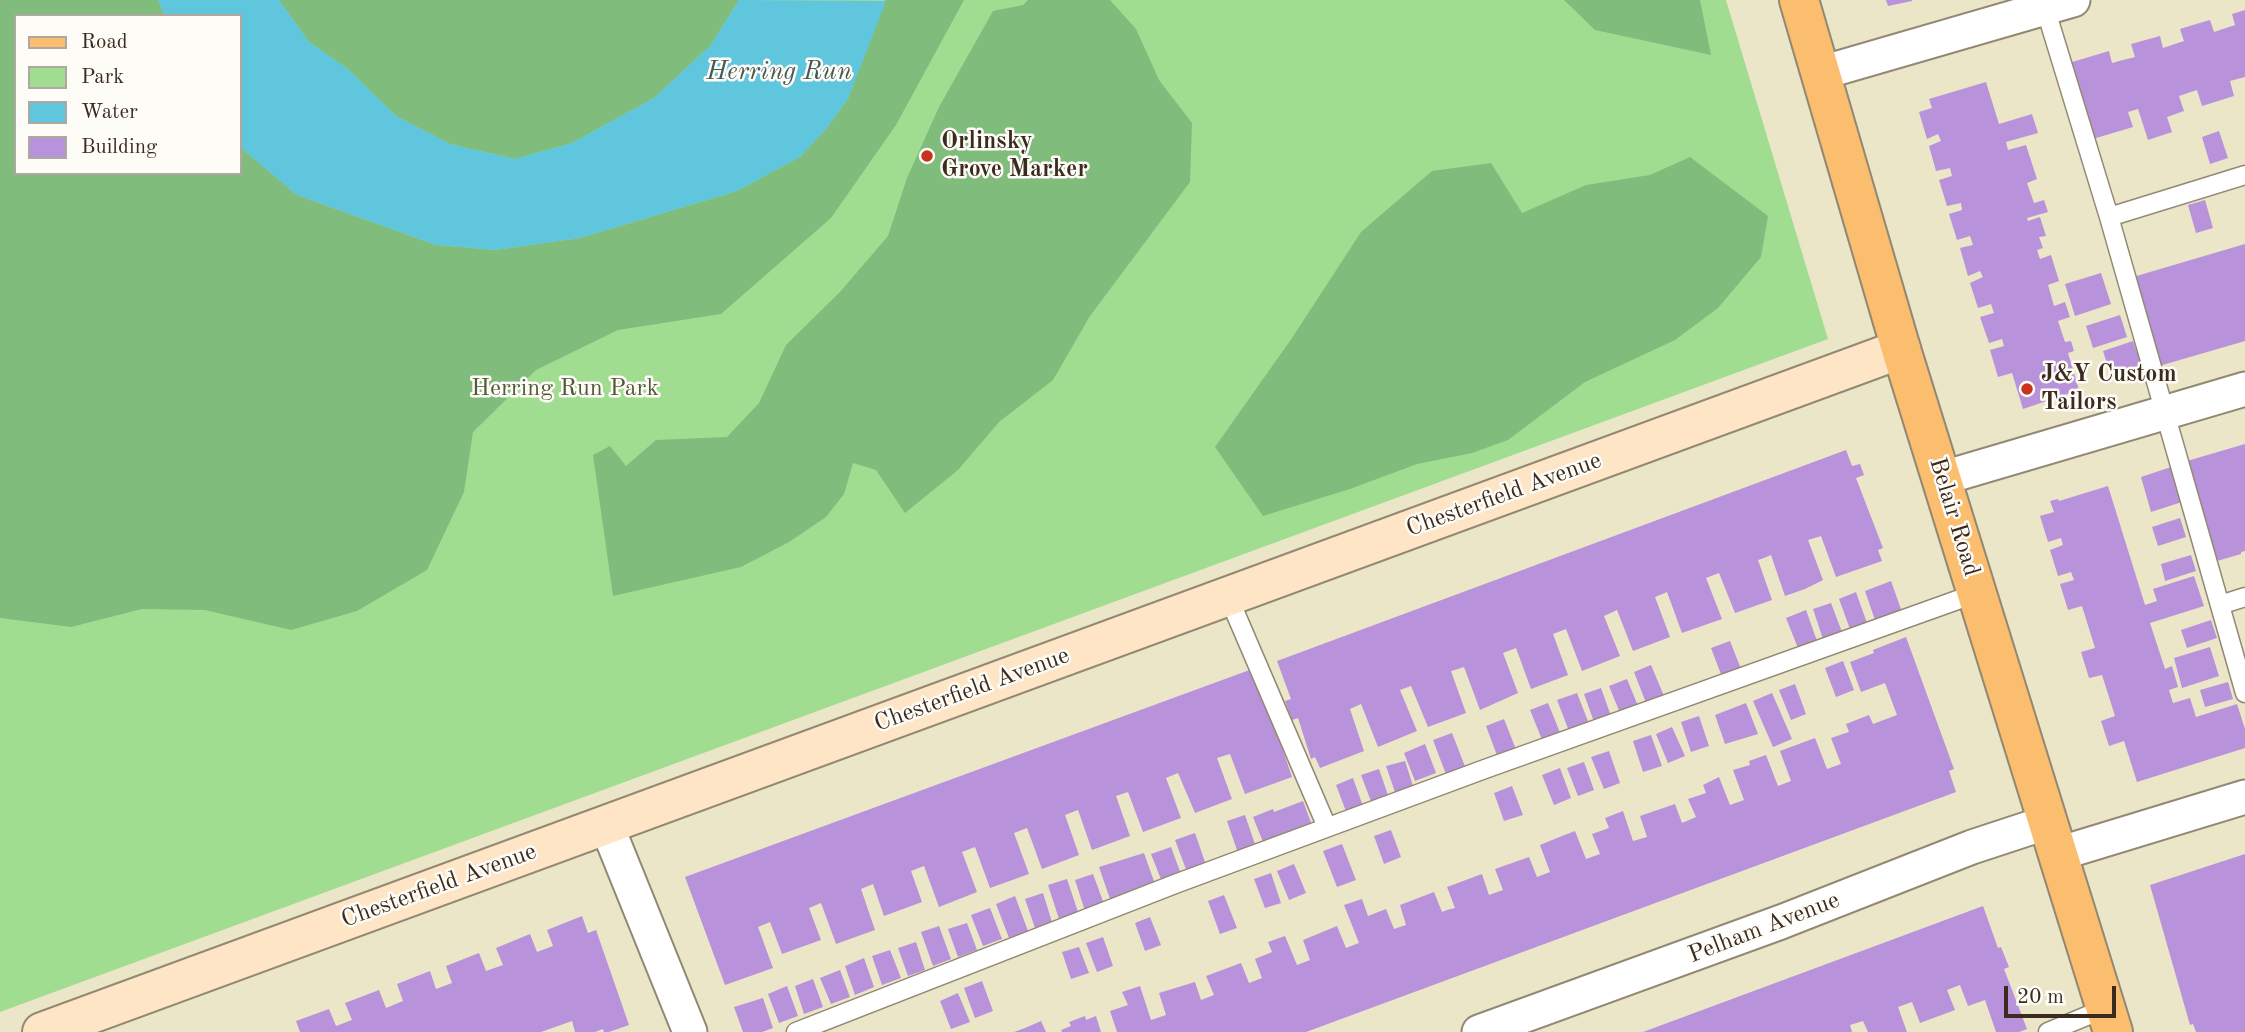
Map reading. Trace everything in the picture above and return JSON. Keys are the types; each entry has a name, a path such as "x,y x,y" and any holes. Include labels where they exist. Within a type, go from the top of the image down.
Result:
{"main road":[{"name":"Belair Road","path":"1799,0 1901,349 2110,1020"}],"street":[{"path":"1821,73 2054,3"},
{"name":"Chesterfield Avenue","path":"42,1032 1901,349"},
{"path":"1943,478 2245,389"},
{"name":"Pelham Avenue","path":"1479,1032 1781,922 1972,848 2053,838 2245,797"},
{"path":"606,824 690,1032"}],"lane":[{"path":"2054,3 2109,217 2245,693"},
{"path":"2109,217 2245,175"},
{"path":"796,1032 1328,827 1977,593"},
{"path":"1227,596 1328,827"},
{"path":"2220,605 2245,597"},
{"path":"2048,1032 2110,1020"}],"green space":[{"name":"Herring Run Park","path":"0,0 1726,0 1828,339 0,1012"},
{"path":"0,0 158,0 164,14 14,14 14,175 242,175 242,149 297,195 436,245 495,250 580,238 737,191 800,157 826,129 848,99 885,0 964,0 896,125 831,218 721,314 618,330 536,370 473,432 464,492 427,570 357,611 291,630 205,610 142,609 71,627 0,618"},
{"path":"279,0 739,0 711,45 654,98 572,143 515,159 450,144 396,116 348,69 309,42"},
{"path":"1028,0 1110,0 1136,29 1159,80 1192,123 1190,182 1090,316 1053,380 999,422 958,470 905,513 876,470 853,463 844,494 826,517 789,542 741,567 613,596 593,455 610,446 626,466 656,440 727,437 759,403 786,345 840,292 888,236 907,178 939,107 993,11 1023,5"},
{"path":"1564,0 1700,0 1711,55 1595,30"},
{"path":"1690,157 1768,216 1761,257 1718,308 1675,340 1585,382 1508,440 1472,453 1417,464 1350,489 1263,516 1215,447 1292,338 1361,232 1432,171 1491,163 1522,213 1586,185 1650,175"}],"water":[{"name":"Herring Run","path":"158,0 279,0 309,42 348,69 396,116 450,144 515,159 572,143 654,98 711,45 739,0 886,1 848,99 826,129 800,157 737,191 580,238 495,250 436,245 297,195 242,149 242,14 164,14"}],"building":[{"path":"1886,0 1912,0 1912,1 1888,6"},
{"path":"2245,10 2245,77 2230,81 2234,96 2202,106 2197,90 2179,96 2184,111 2167,117 2172,132 2148,140 2138,109 2128,112 2133,127 2093,139 2069,63 2109,51 2112,63 2135,57 2131,44 2160,36 2163,48 2184,41 2180,29 2210,20 2214,32 2235,25 2232,14"},
{"path":"1986,82 1999,124 2032,114 2038,133 2006,142 2008,150 2026,145 2037,179 2027,183 2034,203 2044,200 2048,212 2027,218 2028,221 2040,217 2046,236 2039,237 2043,248 2037,250 2040,259 2051,255 2059,281 2048,285 2054,306 2065,302 2070,317 2058,321 2065,342 2071,341 2074,351 2068,353 2079,390 2023,409 2012,373 1998,377 1990,350 2004,346 2002,339 1989,343 1980,317 1994,313 1991,304 1978,308 1970,283 1983,277 1980,271 1968,276 1960,248 1973,245 1970,236 1957,240 1949,214 1962,210 1961,203 1947,206 1939,180 1952,176 1950,168 1936,171 1929,146 1941,141 1938,134 1927,139 1919,112 1932,108 1929,99"},
{"path":"2219,131 2228,158 2210,164 2202,137"},
{"path":"2205,200 2213,228 2196,233 2188,205"},
{"path":"2245,244 2245,341 2159,366 2133,277"},
{"path":"2101,273 2111,304 2075,316 2065,284"},
{"path":"2120,315 2127,337 2093,348 2086,326"},
{"path":"2133,341 2143,370 2112,380 2103,351"},
{"path":"2245,444 2245,551 2217,561 2187,461"},
{"path":"1846,450 1852,466 1860,464 1864,475 1856,478 1883,548 1878,550 1882,561 1836,577 1821,536 1808,540 1823,580 1805,589 1785,596 1771,555 1758,560 1772,600 1735,613 1719,573 1706,578 1722,619 1682,633 1667,592 1655,597 1670,637 1633,651 1617,610 1604,616 1620,656 1582,671 1566,629 1553,634 1568,675 1531,689 1516,648 1503,653 1518,693 1480,710 1464,667 1451,671 1466,713 1428,727 1411,686 1400,690 1417,731 1378,747 1361,704 1350,709 1364,751 1320,768 1315,757 1311,759 1298,718 1292,720 1285,701 1291,699 1277,661"},
{"path":"2171,467 2182,502 2151,512 2141,477"},
{"path":"2108,486 2145,605 2157,601 2153,589 2194,576 2204,606 2150,623 2165,669 2172,666 2178,687 2169,690 2173,703 2190,698 2196,717 2237,704 2245,729 2245,748 2137,782 2124,741 2109,746 2101,721 2115,716 2102,675 2089,678 2081,652 2095,648 2082,606 2068,610 2060,584 2074,580 2071,572 2058,576 2050,550 2063,545 2061,538 2048,542 2040,516 2054,512 2050,501 2059,501"},
{"path":"2180,518 2186,537 2158,546 2152,527"},
{"path":"2191,555 2196,571 2165,581 2161,564"},
{"path":"1891,581 1902,612 1876,623 1865,591"},
{"path":"1856,592 1867,623 1850,629 1839,599"},
{"path":"1831,603 1842,632 1823,639 1813,609"},
{"path":"1806,610 1817,641 1798,648 1786,618"},
{"path":"2211,620 2217,638 2187,648 2181,630"},
{"path":"1906,637 1954,769 1949,771 1956,792 1306,1032 1117,1032 1110,1011 1128,1005 1122,992 1140,986 1151,1020 1166,1015 1159,993 1195,982 1201,1000 1214,995 1206,976 1241,963 1249,983 1262,978 1255,959 1272,952 1268,942 1285,936 1297,965 1310,960 1303,940 1337,926 1346,948 1359,943 1344,905 1362,899 1368,916 1386,909 1394,929 1406,925 1400,905 1434,892 1442,912 1455,908 1447,887 1482,874 1489,895 1503,890 1495,869 1529,857 1537,877 1550,872 1540,845 1575,831 1586,859 1600,854 1592,834 1609,828 1605,818 1623,811 1633,841 1647,837 1640,816 1675,804 1682,823 1696,817 1688,799 1706,793 1703,785 1719,777 1730,805 1744,800 1733,770 1750,765 1749,761 1766,755 1778,786 1791,781 1780,751 1815,738 1827,769 1841,764 1831,738 1849,732 1846,724 1869,715 1873,724 1897,715 1885,683 1861,692 1850,662"},
{"path":"1730,641 1741,669 1722,677 1711,648"},
{"path":"2210,647 2219,676 2182,688 2174,658"},
{"path":"1843,661 1854,690 1836,697 1825,668"},
{"path":"1651,665 1664,696 1646,703 1634,672"},
{"path":"1255,668 1292,777 1245,794 1230,754 1217,758 1232,799 1195,813 1178,773 1166,778 1181,818 1143,832 1128,792 1116,796 1130,836 1092,850 1078,810 1065,815 1079,855 1042,869 1027,828 1014,833 1029,874 990,888 975,847 962,852 977,892 939,907 924,866 911,871 922,902 884,916 873,884 861,889 875,930 836,944 821,903 809,908 821,940 782,954 770,922 758,927 773,968 725,985 685,877"},
{"path":"1627,679 1638,706 1620,713 1609,686"},
{"path":"2228,682 2233,699 2205,707 2200,690"},
{"path":"1795,684 1806,714 1791,720 1779,690"},
{"path":"1601,688 1611,716 1594,722 1584,694"},
{"path":"1577,693 1589,724 1569,731 1557,700"},
{"path":"1772,693 1792,739 1773,747 1753,701"},
{"path":"1548,703 1561,735 1543,742 1530,710"},
{"path":"1746,703 1758,734 1725,744 1715,715"},
{"path":"1699,716 1709,746 1691,752 1681,722"},
{"path":"1504,719 1517,752 1498,758 1486,726"},
{"path":"1672,727 1685,756 1668,763 1656,734"},
{"path":"1452,733 1466,769 1447,777 1433,740"},
{"path":"1651,735 1662,766 1643,772 1633,741"},
{"path":"1425,744 1436,773 1415,781 1404,753"},
{"path":"1609,751 1620,783 1604,789 1591,757"},
{"path":"1405,761 1414,789 1396,795 1386,766"},
{"path":"1584,762 1594,790 1578,796 1567,768"},
{"path":"1560,768 1571,798 1554,805 1542,775"},
{"path":"1379,769 1389,798 1372,804 1361,775"},
{"path":"1353,778 1364,809 1347,814 1336,785"},
{"path":"1512,786 1523,815 1504,821 1494,793"},
{"path":"1303,801 1313,828 1265,847 1253,817"},
{"path":"1245,815 1256,847 1238,853 1227,821"},
{"path":"1391,830 1401,857 1384,864 1374,836"},
{"path":"1195,833 1206,865 1187,872 1175,840"},
{"path":"1342,844 1356,880 1337,887 1323,851"},
{"path":"1171,847 1181,874 1162,882 1151,854"},
{"path":"1144,853 1155,884 1110,899 1099,867"},
{"path":"2245,854 2245,1032 2196,1032 2193,1024 2190,1025 2150,885"},
{"path":"1294,864 1306,893 1289,900 1277,871"},
{"path":"1271,873 1281,903 1265,908 1254,879"},
{"path":"1093,874 1104,904 1085,911 1075,880"},
{"path":"1067,879 1078,912 1059,919 1048,885"},
{"path":"1043,893 1052,922 1035,928 1025,899"},
{"path":"1224,895 1237,928 1220,934 1208,901"},
{"path":"1015,896 1028,931 1009,938 996,904"},
{"path":"1983,906 1998,948 2001,947 2009,967 2004,969 2027,1029 2019,1032 1996,1032 1985,1000 1968,1006 1960,985 1947,990 1955,1010 1920,1023 1912,1002 1898,1007 1907,1032 1868,1032 1863,1021 1850,1025 1852,1032 1643,1032"},
{"path":"990,908 1002,939 983,946 971,915"},
{"path":"582,916 588,933 596,930 629,1025 609,1032 604,1032 603,1029 595,1032 575,1032 572,1021 541,1032 300,1032 296,1021 329,1009 336,1026 352,1020 345,1003 379,990 386,1008 403,1001 397,984 430,971 436,989 452,983 446,966 479,953 486,971 503,965 496,948 530,934 537,952 553,946 547,930"},
{"path":"1150,917 1161,945 1145,951 1135,923"},
{"path":"967,923 977,950 958,957 948,929"},
{"path":"939,926 951,959 933,966 921,932"},
{"path":"1103,937 1113,966 1097,972 1086,943"},
{"path":"916,942 925,970 908,976 898,948"},
{"path":"1079,947 1089,973 1071,979 1062,952"},
{"path":"890,950 901,978 882,985 872,956"},
{"path":"864,958 874,987 855,995 845,966"},
{"path":"840,970 850,997 831,1004 820,978"},
{"path":"813,979 823,1007 804,1014 795,986"},
{"path":"982,981 993,1011 975,1018 964,988"},
{"path":"787,986 798,1016 779,1023 768,994"},
{"path":"958,993 970,1022 951,1029 940,1001"},
{"path":"763,998 773,1028 762,1032 743,1032 734,1007"},
{"path":"1085,1016 1086,1020 1096,1016 1101,1032 1062,1032 1061,1030 1071,1026 1069,1022"},
{"path":"1041,1021 1046,1032 1014,1032 1025,1028"}],"place":[{"name":"Orlinsky Grove Marker","path":"927,156"},
{"name":"J&Y Custom Tailors","path":"2027,389"}]}
